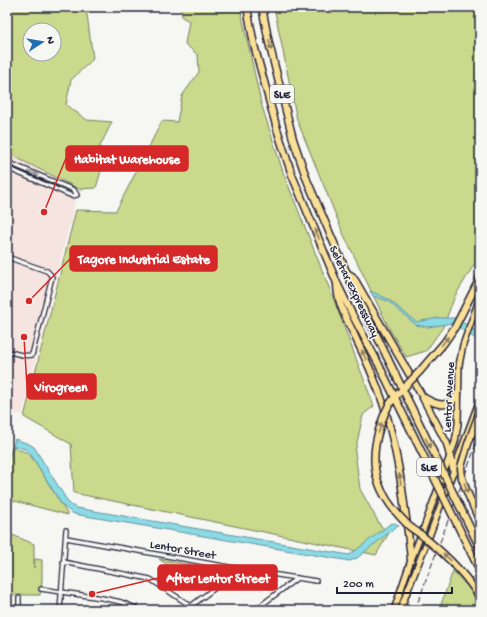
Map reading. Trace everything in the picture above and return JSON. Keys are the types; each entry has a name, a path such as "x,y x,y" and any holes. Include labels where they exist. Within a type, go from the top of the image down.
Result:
{"highway":[{"name":"Seletar Expressway","path":"247,7 254,45 277,129 292,175 337,283 480,571"},
{"name":"Seletar Expressway","path":"262,7 269,43 293,139 307,180 358,299 480,548"},
{"path":"346,272 352,276 356,282 422,396 447,444 454,472"},
{"path":"480,278 462,315 449,336 430,360 391,402 386,410 376,441 374,462 379,487 388,502 408,526 424,537 462,572 480,598"},
{"path":"337,283 337,293 340,306 358,341 372,374 391,428 399,470 411,560"},
{"path":"422,396 436,404 445,404 452,401 458,393"},
{"path":"480,411 461,468 462,478 480,522"}],"main road":[{"name":"Lentor Avenue","path":"394,610 455,442 457,432 458,372 460,358 470,323 480,297"},
{"name":"Lentor Avenue","path":"400,610 454,472 480,399"},
{"path":"423,530 430,534"}],"street":[{"path":"7,162 74,190 76,195 72,196 7,168"},
{"path":"7,257 47,271 52,277 32,355 23,356 7,351"},
{"path":"60,610 66,530"},
{"name":"Lentor Street","path":"66,538 316,581"},
{"path":"63,562 150,579 191,606 194,610"},
{"path":"191,606 240,569"},
{"path":"255,610 297,578"},
{"path":"41,589 102,598 121,602 141,610"},
{"path":"19,598 19,610"}],"shaded area":[{"path":"7,154 78,190 22,415 7,412"}],"green space":[{"path":"7,7 86,7 93,59 71,80 66,105 87,120 112,122 100,146 103,164 96,188 79,189 7,153"},
{"path":"181,7 240,7 261,103 283,172 374,406 363,415 355,452 360,489 380,525 389,533 376,555 74,493 71,444 24,417 76,210 116,211 162,121 177,122 182,96 199,72 198,55 185,44 189,21 182,17"},
{"path":"274,7 480,7 480,255 455,296 443,327 426,351 406,357 390,330 343,233 297,120"},
{"path":"12,447 28,453 36,463 68,515 7,499 7,470"},
{"path":"10,534 34,544 34,568 35,559 42,560 42,582 40,595 7,595"},
{"path":"159,559 213,569 208,571 203,570 191,581"},
{"path":"453,571 474,594 480,610 439,610"}],"water":[{"path":"370,291 388,299 416,322 438,318 456,318 480,334 480,342 453,323 428,327 416,325 388,301 373,296"},
{"path":"15,439 34,447 68,502 77,508 349,555 390,524 395,523 399,526 357,558 350,561 74,514 62,505 30,453 25,449 13,446"}],"railway":[{"path":"415,610 480,434"}],"place":[{"name":"Habitat Warehouse","path":"44,212"},
{"name":"Tagore Industrial Estate","path":"29,301"},
{"name":"Virogreen","path":"24,337"},
{"name":"After Lentor Street","path":"92,594"}]}
